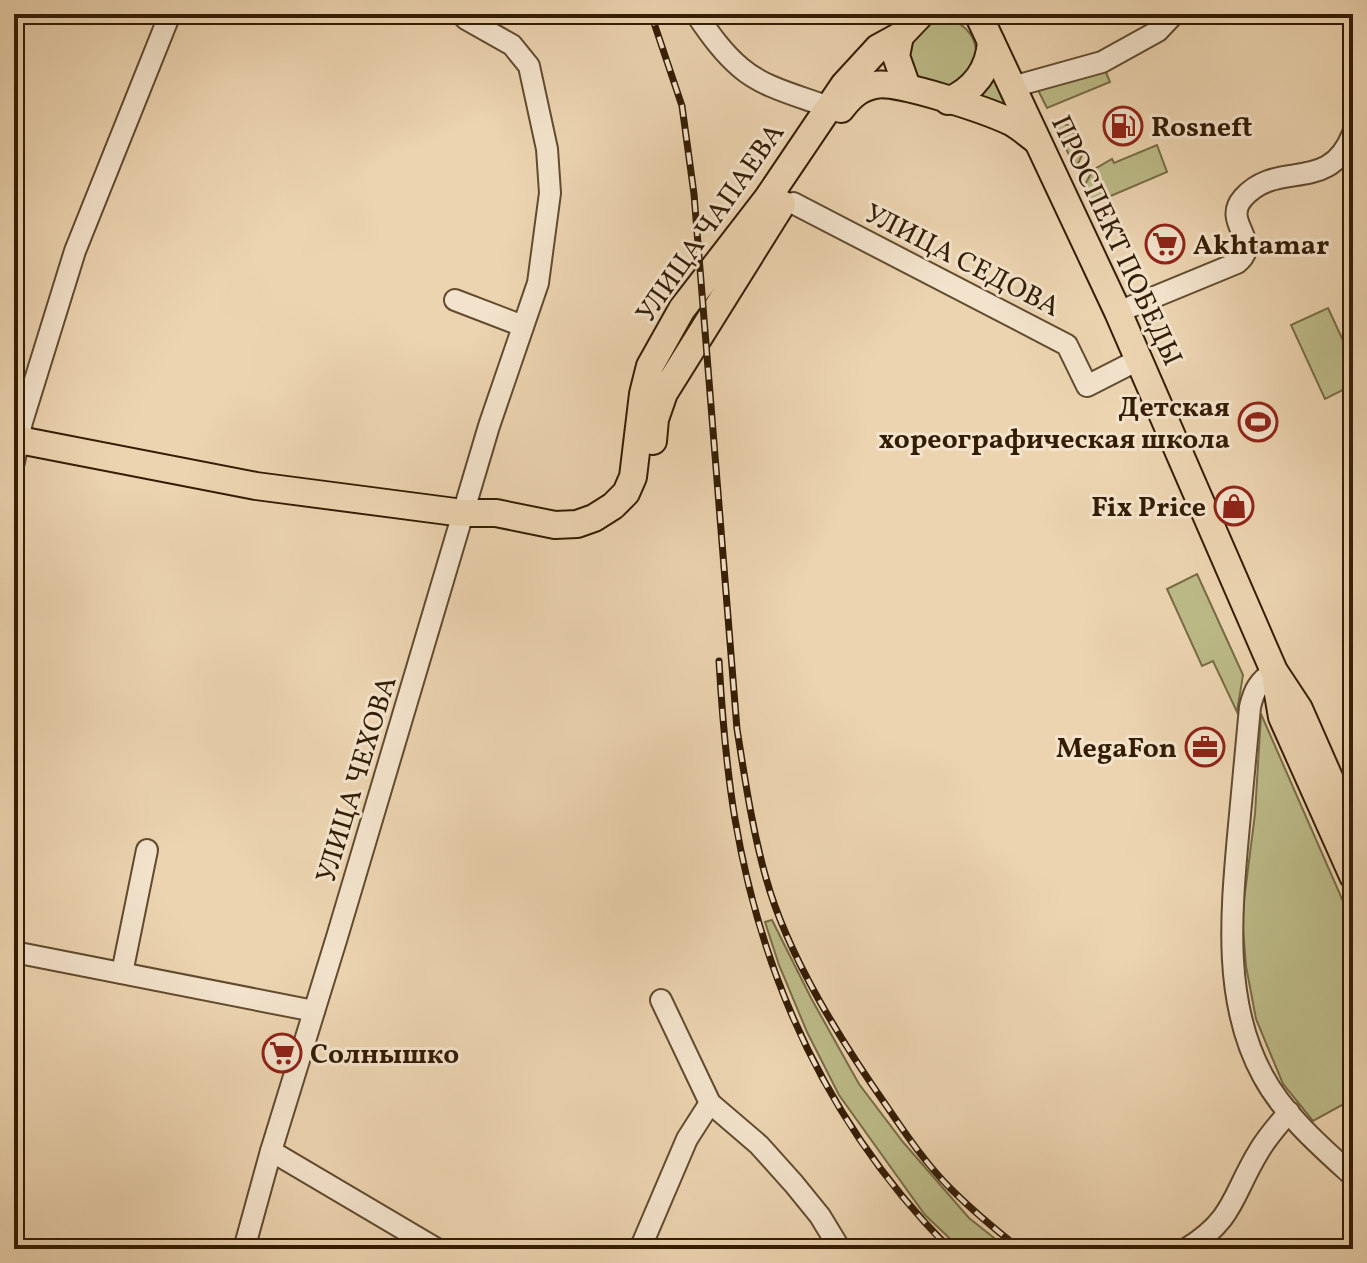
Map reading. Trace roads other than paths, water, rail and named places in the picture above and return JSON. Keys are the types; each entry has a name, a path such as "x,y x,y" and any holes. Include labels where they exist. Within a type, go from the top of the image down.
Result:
{"main road":[{"name":"УЛИЦА ЧАПАЕВА","path":"15,447 256,486 463,513 496,513 555,525 577,524 594,518 626,493 633,477 643,394 650,366 682,309 767,199 828,107 878,48 900,36 922,15"},
{"name":"ПРОСПЕКТ ПОБЕДЫ","path":"976,15 1118,312 1274,671 1299,709 1353,832"},
{"path":"900,36 896,56 907,87"},
{"path":"948,101 973,86 986,67 991,42"},
{"name":"УЛИЦА ЧАПАЕВА","path":"463,513 494,524 561,538 599,531 631,507 643,491 655,419 664,393 838,113 851,96 864,87 878,84 907,87 994,115 1014,124 1038,141"},
{"name":"ПРОСПЕКТ ПОБЕДЫ","path":"1274,671 1282,717 1353,876"}],"street":[{"path":"15,447 75,251 170,14"},
{"name":"УЛИЦА ЧЕХОВА","path":"244,1249 463,513 538,283 550,193 547,149 529,66 512,45 461,14"},
{"path":"696,14 742,69 770,85 828,107"},
{"path":"1012,87 1102,62 1158,31 1174,14"},
{"path":"1118,312 1237,263 1246,256 1248,246 1237,222 1237,207 1244,196 1282,176 1322,170 1340,158 1353,133"},
{"name":"УЛИЦА СЕДОВА","path":"793,203 1067,345 1087,386 1138,360"},
{"path":"455,300 523,326"},
{"path":"1274,671 1262,679 1250,707 1231,912 1233,968 1247,1039 1263,1077 1289,1112 1353,1176"},
{"path":"122,973 147,850"},
{"path":"14,952 314,1011"},
{"path":"661,1000 710,1103 759,1145 786,1174 820,1216 840,1249"},
{"path":"640,1249 687,1139 710,1103"},
{"path":"1186,1249 1214,1228 1231,1210 1257,1154 1289,1112"},
{"path":"271,1151 437,1249"}],"railway":[{"path":"651,14 682,106 694,194 737,729 766,878 802,968 870,1082 942,1180 1020,1249"},
{"path":"719,661 735,819 747,880 784,996 808,1051 837,1104 908,1203 950,1249"}],"place":[{"name":"Rosneft","path":"1123,126"},
{"name":"Akhtamar","path":"1165,244"},
{"name":"Детская хореографическая школа","path":"1258,422"},
{"name":"Fix Price","path":"1234,506"},
{"name":"MegaFon","path":"1205,747"},
{"name":"Солнышко","path":"282,1053"}]}
